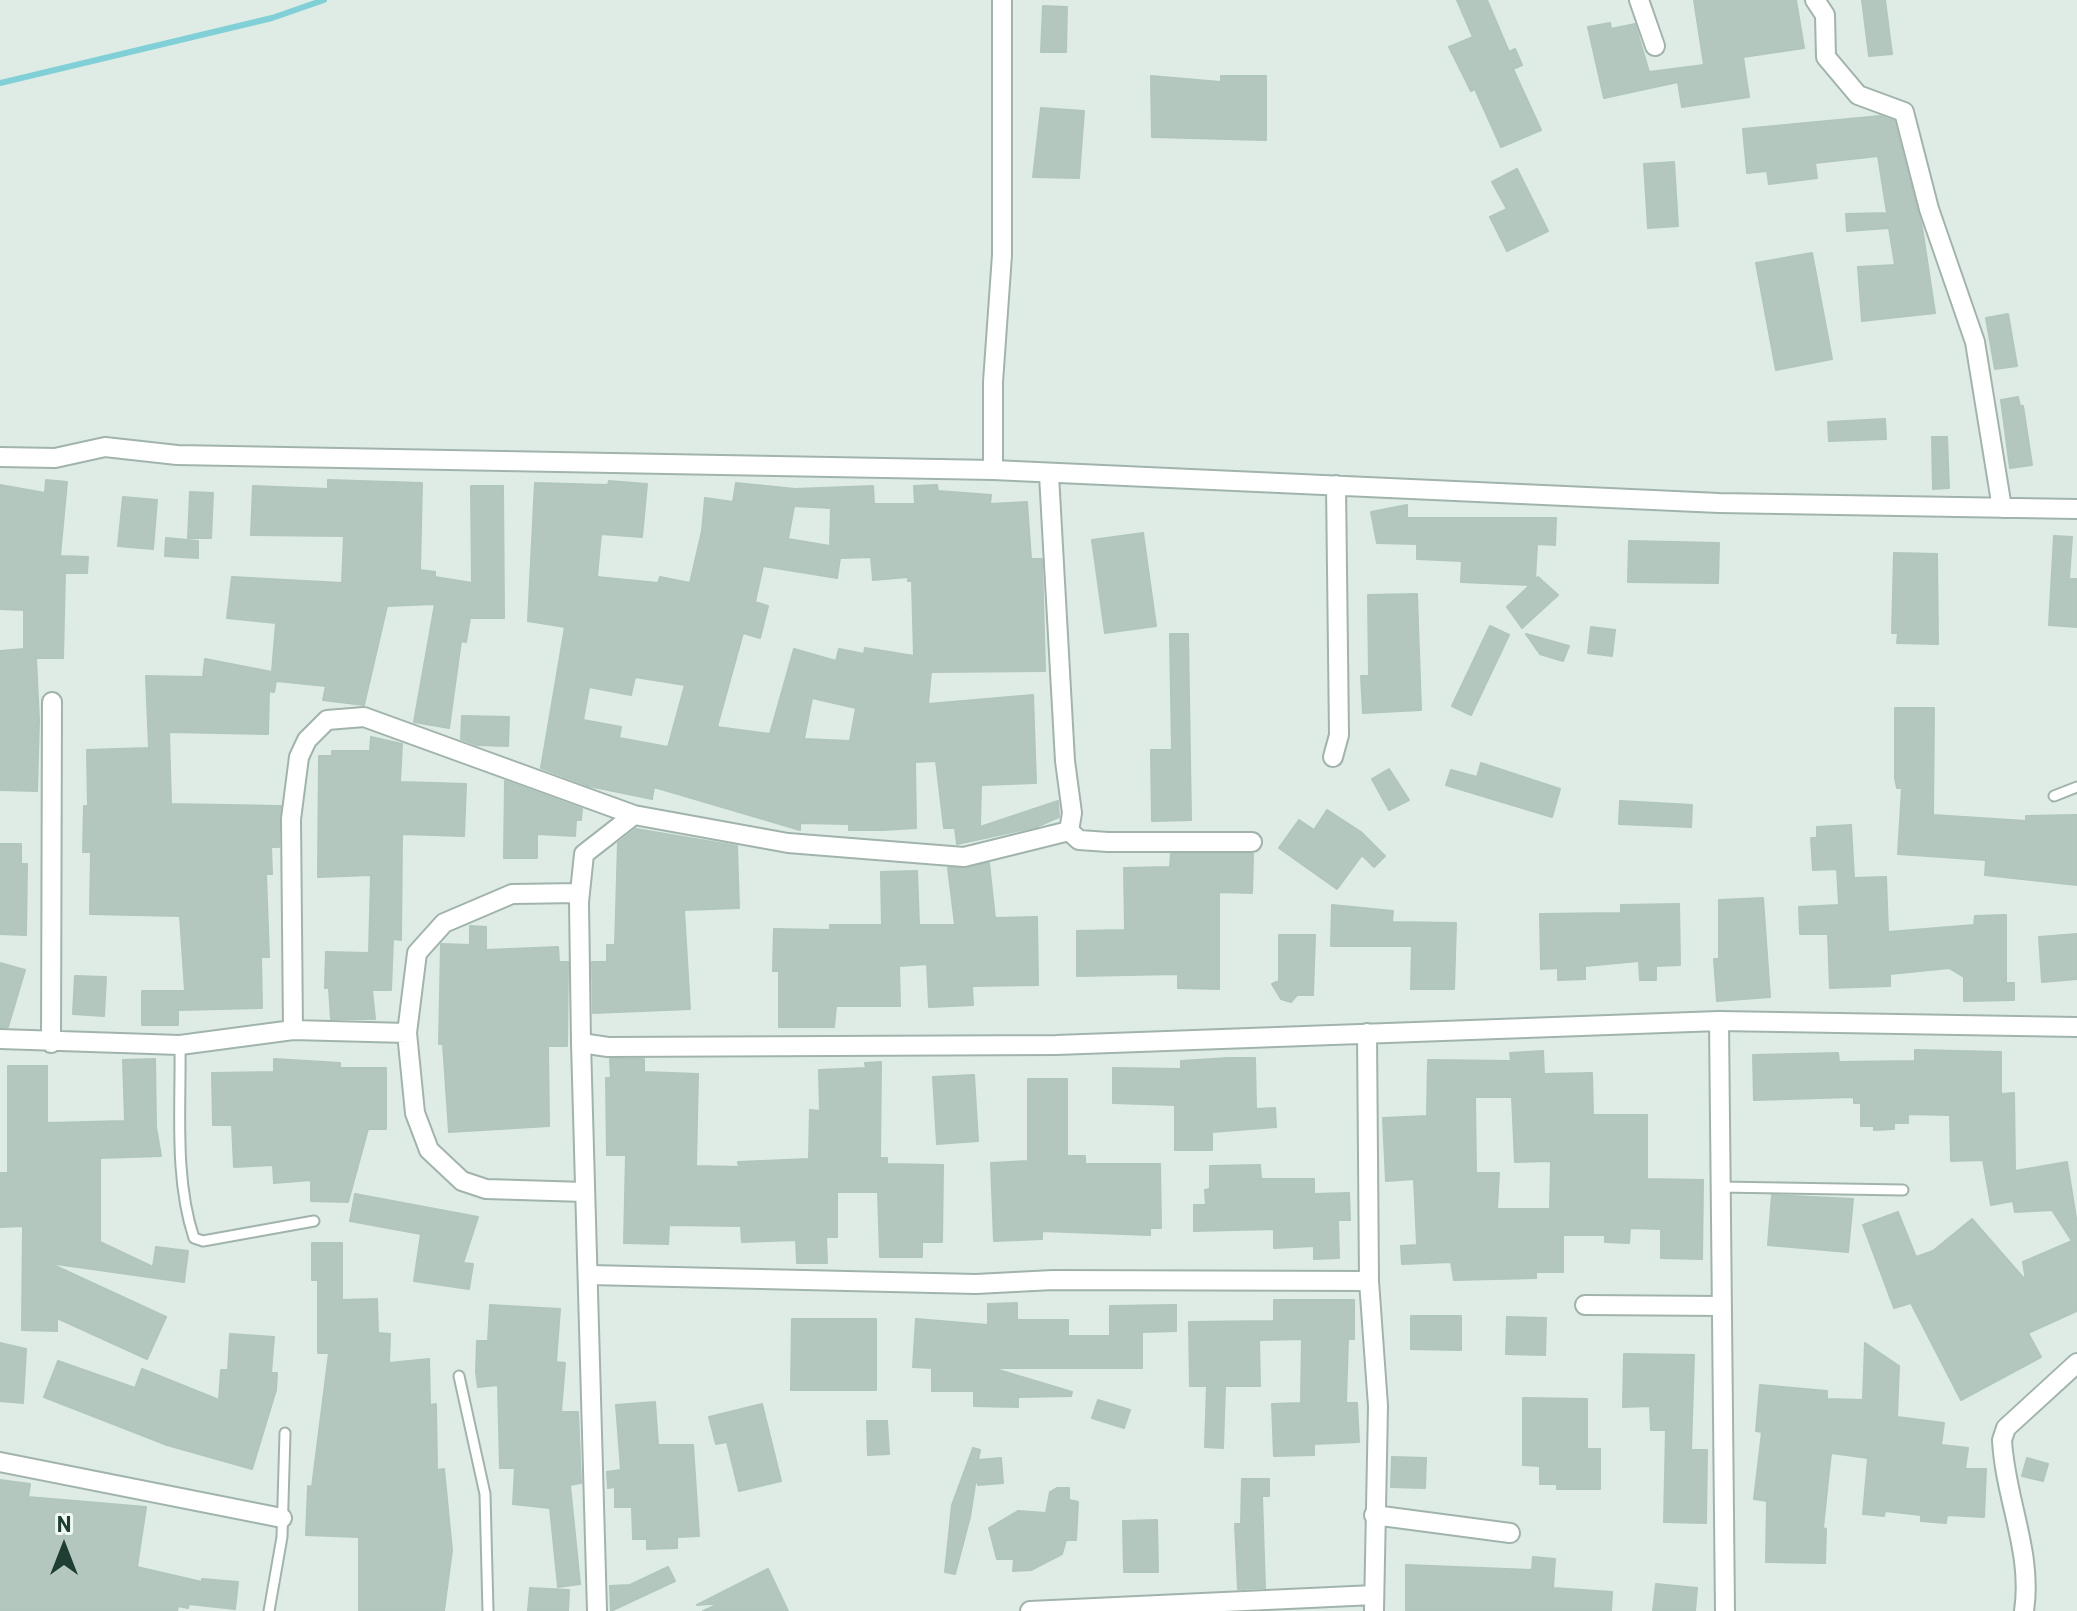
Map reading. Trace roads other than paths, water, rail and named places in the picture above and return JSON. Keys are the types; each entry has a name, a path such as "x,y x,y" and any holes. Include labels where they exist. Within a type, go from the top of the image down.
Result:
{"street":[{"path":"993,470 993,382 1002,255 1002,0"},
{"path":"1639,0 1655,46"},
{"path":"1815,0 1825,15 1826,57 1858,95 1904,112 1929,209 1975,342 2002,508"},
{"path":"0,457 55,458 105,447 177,455 993,470 1049,475 1719,503 2077,509"},
{"path":"1049,475 1065,761 1072,813 1069,831"},
{"path":"1333,757 1339,735 1336,485"},
{"path":"51,1043 52,702"},
{"path":"293,1030 291,819 299,757 307,740 327,720 364,717 634,815 788,843 964,857 1069,831"},
{"path":"597,1611 581,1043 580,893 584,854 634,815"},
{"path":"1069,831 1079,840 1108,842 1252,842"},
{"path":"580,893 512,894 444,923 417,953 407,1033 415,1113 429,1150 462,1181 486,1189 585,1192"},
{"path":"581,1043 608,1047 1056,1045 1719,1021 2077,1027"},
{"path":"1719,1021 1725,1611"},
{"path":"0,1039 180,1045 293,1030 407,1033"},
{"path":"1030,1611 1374,1603 1378,1406 1369,1281 1367,1033"},
{"path":"589,1275 976,1284 1053,1280 1369,1281"},
{"path":"1585,1305 1722,1306"},
{"path":"2024,1611 2029,1582 2002,1440 2006,1428 2077,1363"},
{"path":"0,1462 282,1518"},
{"path":"1374,1515 1510,1533"}],"lane":[{"path":"2054,796 2077,787"},
{"path":"180,1045 183,1186 185,1212 194,1238 203,1241 314,1221"},
{"path":"1720,1187 1903,1190"},
{"path":"459,1376 485,1494 488,1611"},
{"path":"269,1611 282,1518 285,1433"}],"waterway":[{"path":"0,83 272,18 324,0"}]}
